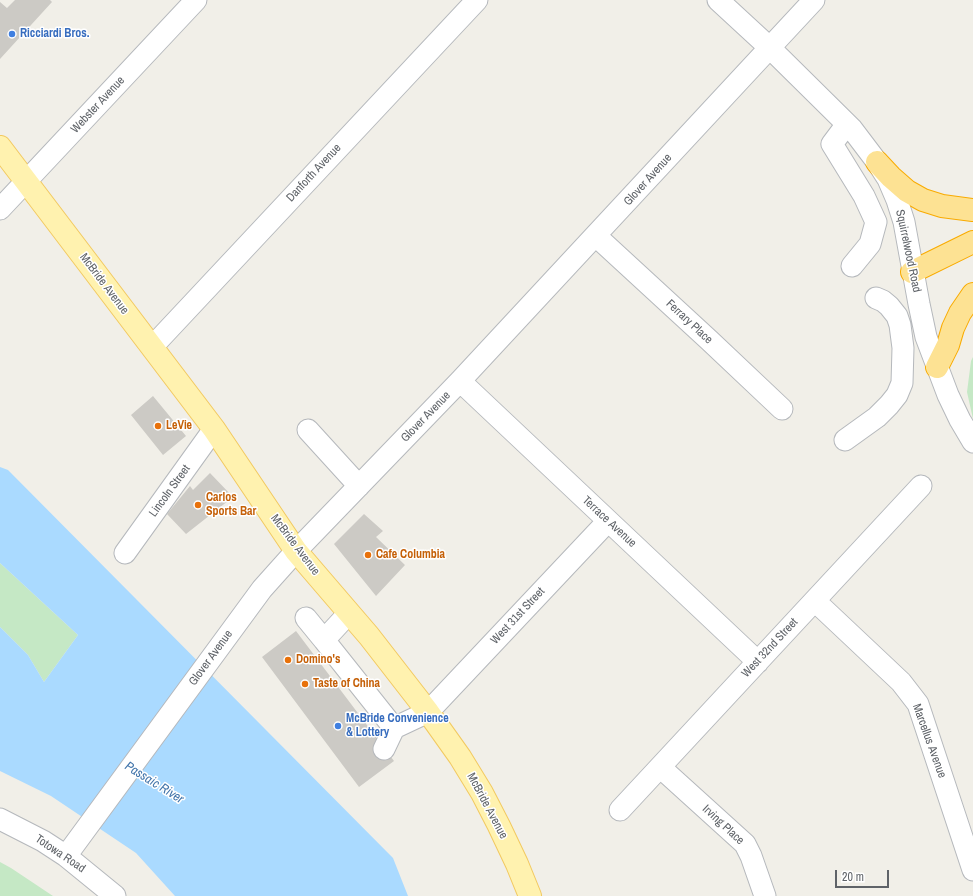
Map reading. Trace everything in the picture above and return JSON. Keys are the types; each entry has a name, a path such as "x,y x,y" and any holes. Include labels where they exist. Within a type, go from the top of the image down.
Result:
{"highway":[{"path":"877,162 907,191 923,200 942,206 973,210"},
{"path":"912,272 973,242"},
{"path":"937,367 948,345 953,328 960,313 973,294"}],"main road":[{"name":"McBride Avenue","path":"0,147 214,429 296,551 349,613 428,712 460,757 482,793 517,864 530,896"}],"street":[{"name":"Webster Avenue","path":"0,209 196,0"},
{"name":"Danforth Avenue","path":"152,347 477,0"},
{"name":"Squirrelwood Road","path":"718,0 770,48 847,124 864,144 888,180 902,216 918,304 926,336 937,367 957,414 973,442"},
{"name":"Glover Avenue","path":"66,856 222,641 262,589 296,551 460,381 596,236 814,0"},
{"path":"847,124 832,144 864,196 876,222 870,244 852,266"},
{"path":"876,222 902,216"},
{"name":"Ferrary Place","path":"596,236 782,409"},
{"path":"845,440 877,416 897,395 902,383 903,348 900,325 897,316 886,303 876,298"},
{"path":"897,316 918,304"},
{"name":"Terrace Avenue","path":"460,381 758,662"},
{"name":"Lincoln Street","path":"125,553 214,429"},
{"path":"308,430 359,486"},
{"name":"West 32nd Street","path":"620,810 921,486"},
{"name":"West 31st Street","path":"428,712 608,521"},
{"name":"Marcellus Avenue","path":"815,601 902,682 918,704 973,870"},
{"path":"324,640 349,613"},
{"path":"306,618 394,728"},
{"path":"384,749 394,728 428,712"},
{"name":"Irving Place","path":"660,767 745,844 765,896"},
{"name":"Totowa Road","path":"0,819 43,841 66,856 115,896"}],"green space":[{"path":"973,357 973,419 967,392 971,361"},
{"path":"0,563 78,635 44,682 28,655 0,627"},
{"path":"0,862 11,868 53,896 0,896"}],"water":[{"name":"Passaic River","path":"0,467 8,470 393,858 408,896 175,896 136,853 51,796 0,771 0,627 28,655 44,682 78,635 0,563"}],"building":[{"name":"Ricciardi Bros.","path":"15,0 50,0 52,2 0,59 0,2 7,8"},
{"name":"LeVie","path":"153,396 186,436 163,455 131,415"},
{"name":"Carlos Sports Bar","path":"210,473 233,497 186,534 167,514 190,486 193,490"},
{"name":"Cafe Columbia","path":"364,514 383,531 376,537 405,565 376,596 334,544"},
{"path":"296,631 394,761 359,787 262,657"}],"place":[{"name":"Ricciardi Bros.","path":"12,34"},
{"name":"LeVie","path":"158,426"},
{"name":"Carlos Sports Bar","path":"198,505"},
{"name":"Cafe Columbia","path":"368,555"},
{"name":"Domino's","path":"288,660"},
{"name":"Taste of China","path":"305,684"},
{"name":"McBride Convenience & Lottery","path":"338,726"}]}
